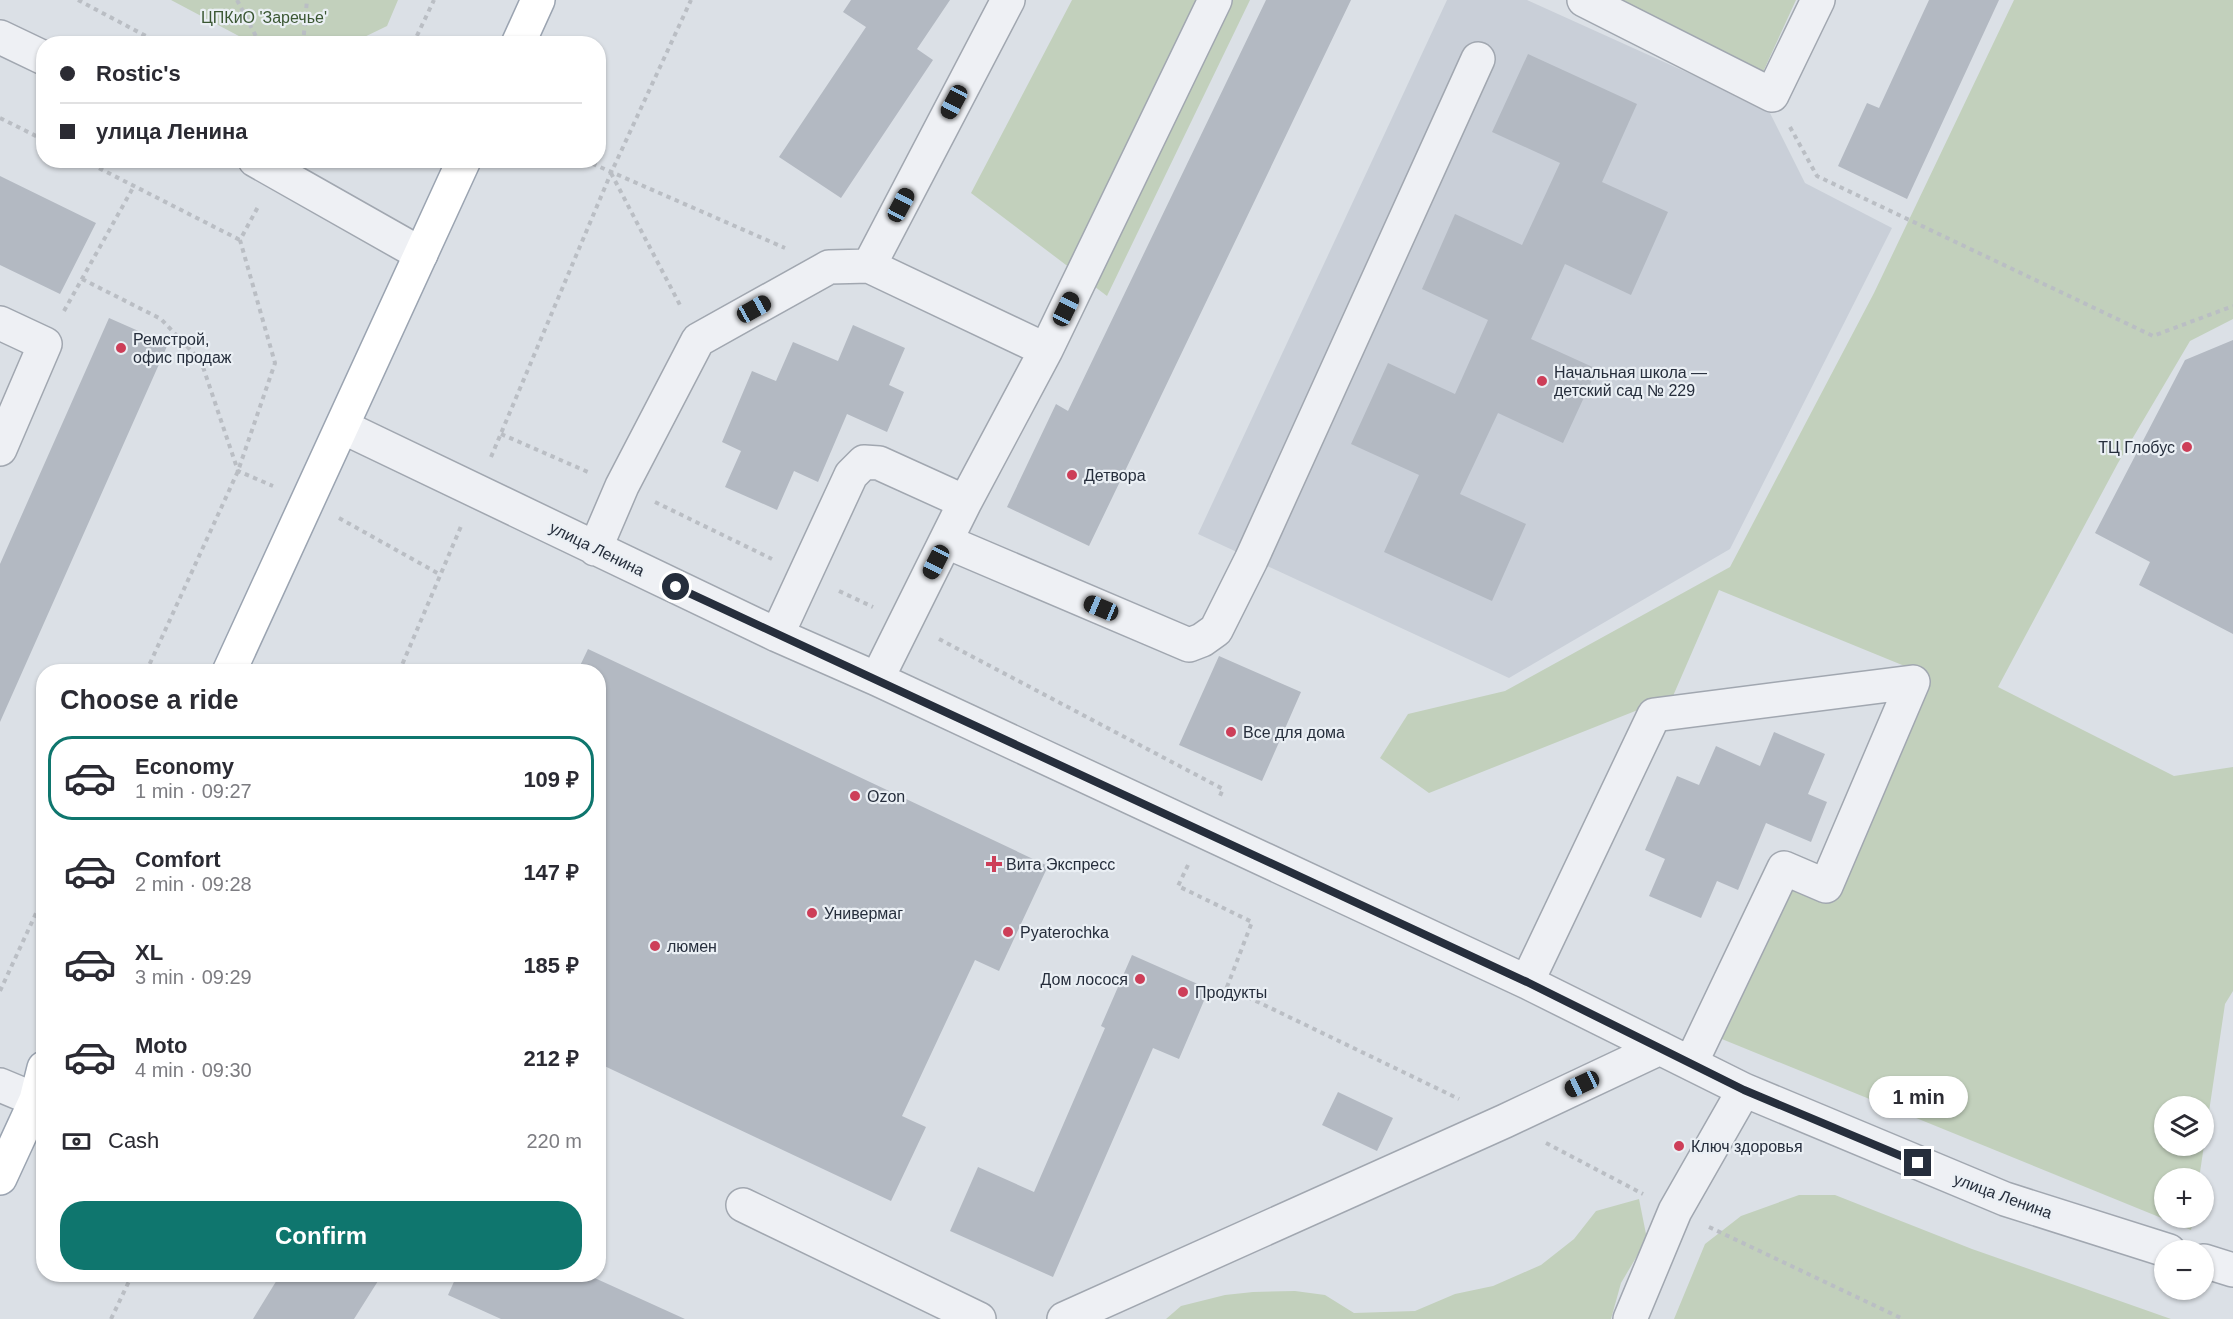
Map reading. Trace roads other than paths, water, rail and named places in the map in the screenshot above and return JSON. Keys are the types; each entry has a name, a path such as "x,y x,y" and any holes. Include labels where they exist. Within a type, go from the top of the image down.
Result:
{"main road":[{"path":"522,36 538,0"},
{"path":"233,664 460,168"},
{"path":"0,1178 36,1100"}],"street":[{"path":"869,266 1008,0"},
{"path":"877,679 965,502 1046,350 1215,0"},
{"path":"1584,0 1772,94 1818,0"},
{"path":"0,37 36,54"},
{"path":"947,542 1189,645 1203,640 1216,630 1251,560 1478,59"},
{"path":"269,168 421,254"},
{"path":"595,549 622,486 698,340 830,267 869,266 1046,350"},
{"path":"0,322 45,344 0,449"},
{"name":"улица Ленина","path":"343,427 777,635 877,679 1527,982 1744,1090 2005,1199 2154,1246"},
{"path":"777,635 851,475 864,462 879,462 965,502"},
{"path":"1527,982 1654,715 1913,682 1826,886 1784,868 1691,1063"},
{"path":"1064,1319 1494,1126 1660,1048"},
{"path":"0,1085 36,1100"},
{"path":"1630,1319 1675,1211 1744,1090"},
{"path":"743,1205 979,1319"},
{"path":"2214,1264 2233,1270"}],"place":[{"name":"Ремстрой, офис продаж","path":"121,348"},
{"name":"Начальная школа — детский сад № 229","path":"1542,381"},
{"name":"ТЦ Глобус","path":"2187,447"},
{"name":"Детвора","path":"1072,475"},
{"name":"Все для дома","path":"1231,732"},
{"name":"Ozon","path":"855,796"},
{"name":"Вита Экспресс","path":"994,864"},
{"name":"Универмаг","path":"812,913"},
{"name":"Pyaterochka","path":"1008,932"},
{"name":"люмен","path":"655,946"},
{"name":"Дом лосося","path":"1140,979"},
{"name":"Продукты","path":"1183,992"},
{"name":"Ключ здоровья","path":"1679,1146"}],"park label":[{"name":"ЦПКиО 'Заречье'","path":"264,17"}]}
